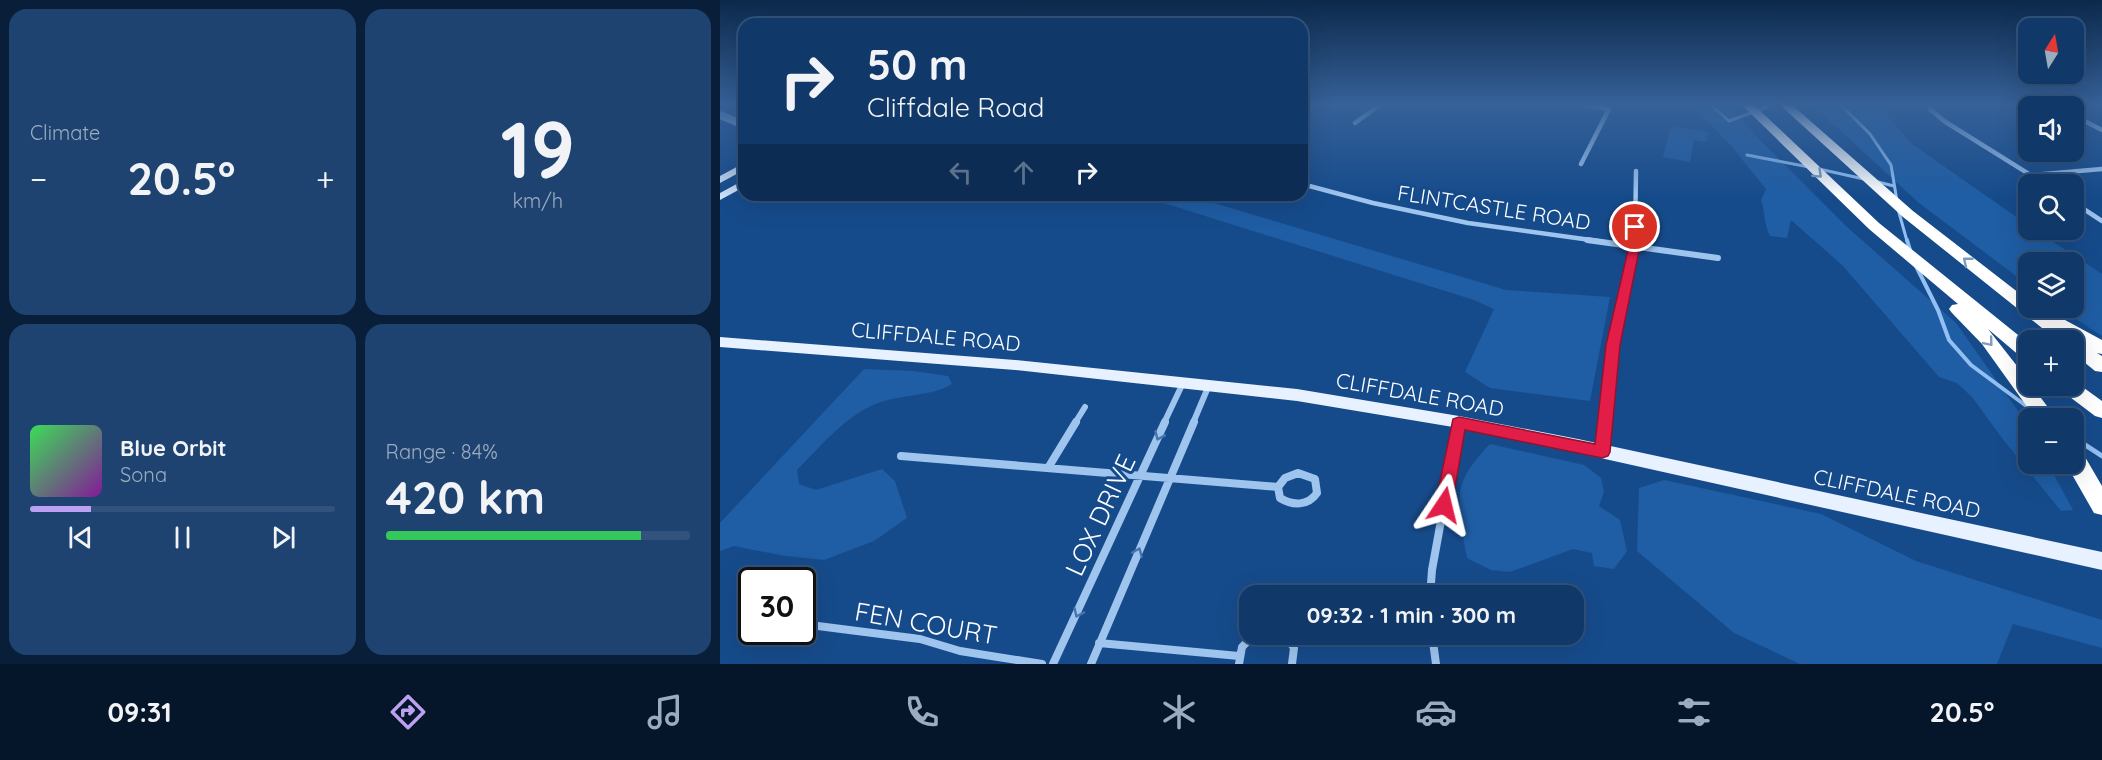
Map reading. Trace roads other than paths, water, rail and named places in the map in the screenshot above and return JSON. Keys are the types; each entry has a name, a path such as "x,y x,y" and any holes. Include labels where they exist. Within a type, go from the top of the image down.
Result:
{"highway":[{"path":"1779,135 1988,340 2039,408"},
{"path":"1820,135 1908,214 2055,330"},
{"path":"1874,226 2018,345"},
{"path":"2012,298 2018,301"},
{"path":"2048,318 2102,348"},
{"path":"2084,352 2102,366"},
{"path":"2082,396 2102,411"},
{"path":"2083,474 2102,506"}],"main road":[{"path":"720,180 738,170"},
{"path":"720,197 738,186"},
{"name":"CLIFFDALE ROAD","path":"720,342 1015,365 1297,395 1459,423 1602,452 2102,561"}],"street":[{"path":"1581,164 1596,135"},
{"path":"1966,135 2028,174"},
{"path":"2051,174 2102,169"},
{"path":"1602,452 1613,345 1635,246 1636,171"},
{"name":"FLINTCASTLE ROAD","path":"1308,186 1412,212 1491,226 1718,258"},
{"path":"2084,209 2102,221"},
{"name":"LOX DRIVE","path":"1053,664 1184,382"},
{"path":"1091,664 1209,385"},
{"path":"1048,468 1085,407"},
{"path":"1431,585 1459,423"},
{"path":"901,456 1278,487"},
{"path":"1298,473 1315,479 1318,489 1316,495 1307,502 1293,505 1280,498 1278,487 1285,478 1298,473"},
{"name":"FEN COURT","path":"816,626 920,639 960,651 1042,664"},
{"path":"1099,643 1239,660 1244,645"},
{"path":"1292,645 1294,648 1292,664"},
{"path":"1433,645 1436,664"}],"waterway":[{"path":"1871,135 1891,165 1897,201"},
{"path":"1747,155 1809,167"},
{"path":"1819,169 1864,179"},
{"path":"1878,182 1894,186"},
{"path":"1898,209 1907,241"},
{"path":"1907,240 1910,250"},
{"path":"1916,266 1938,310 1949,340 1971,365 2029,408"},
{"path":"2084,444 2102,456"}]}
